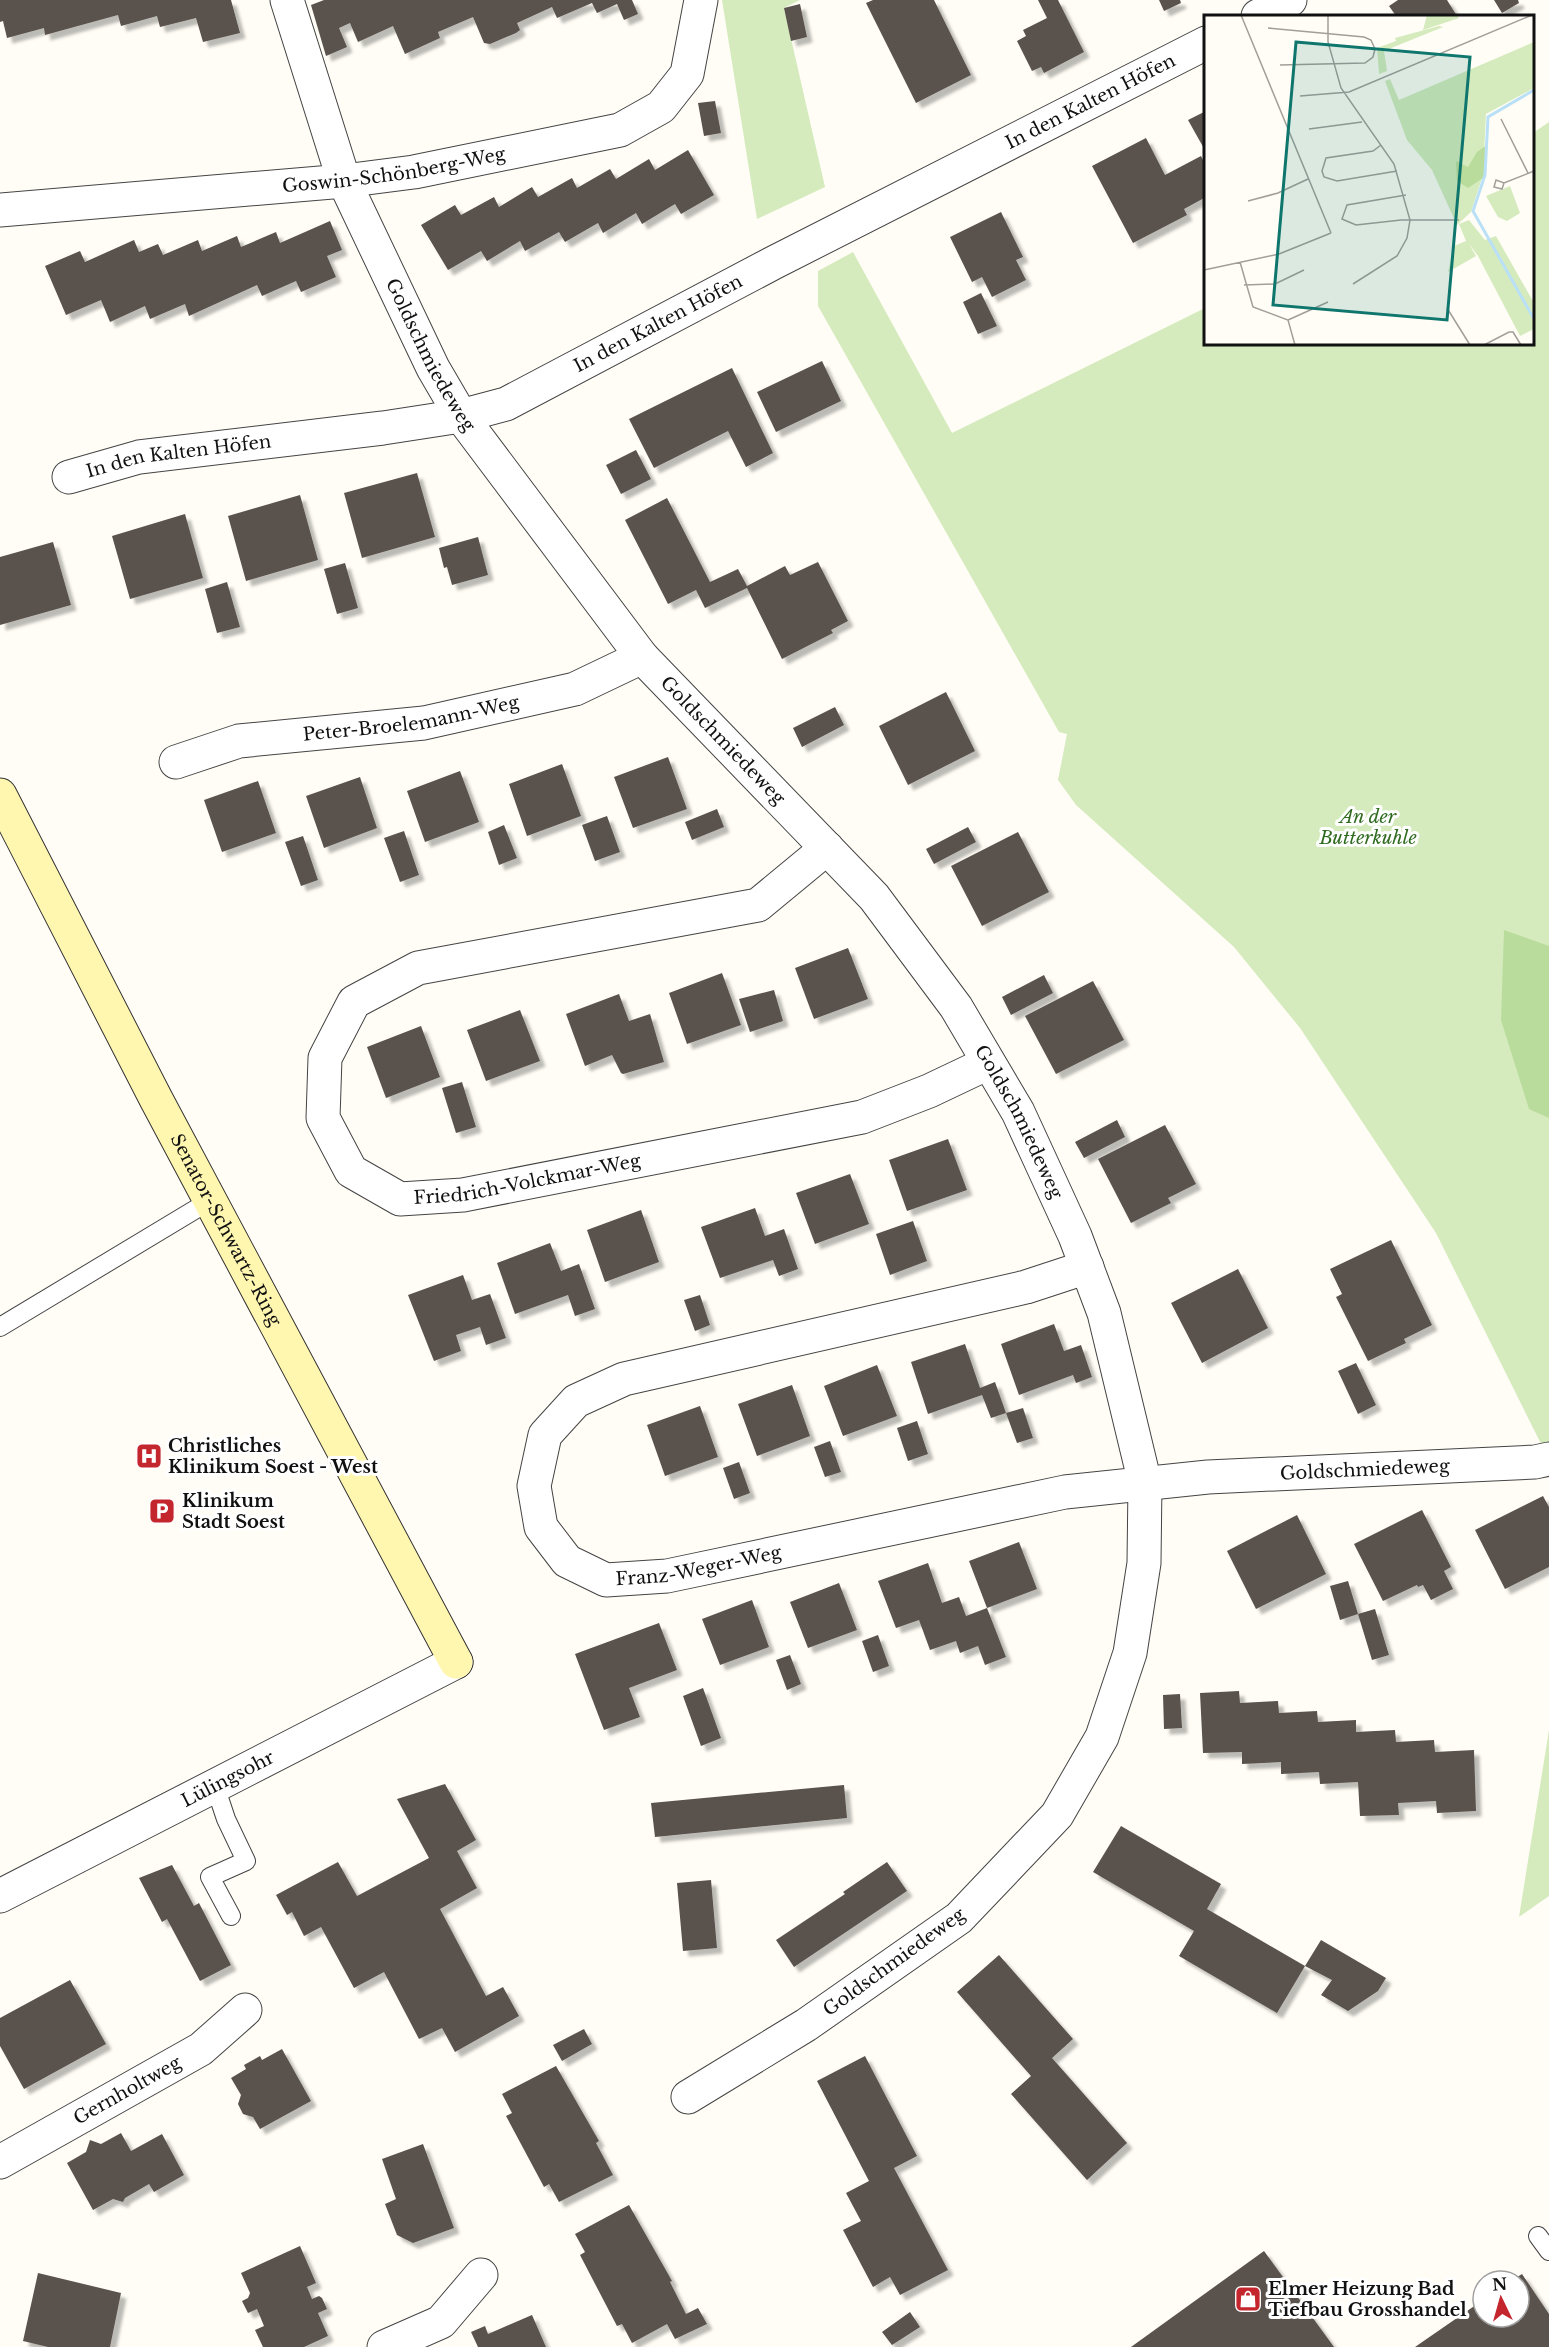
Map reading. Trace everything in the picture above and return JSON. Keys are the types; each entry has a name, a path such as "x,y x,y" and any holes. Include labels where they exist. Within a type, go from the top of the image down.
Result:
{"main road":[{"name":"Senator-Schwartz-Ring","path":"0,795 152,1091 456,1662"}],"street":[{"name":"Goldschmiedeweg","path":"287,0 344,181 434,368 460,416 642,657 874,897 956,1007 1018,1112 1088,1267 1104,1313 1145,1483 1144,1563 1130,1653 1102,1737 1057,1815 959,1918 806,2025 688,2097"},
{"name":"Goswin-Schönberg-Weg","path":"0,210 344,181 414,172 620,130 661,107 687,74 701,0"},
{"path":"1260,15 1290,0"},
{"name":"In den Kalten Höfen","path":"69,477 140,457 460,416 506,404 765,268 1204,44"},
{"name":"Peter-Broelemann-Weg","path":"176,762 239,741 435,720 575,689 642,657"},
{"name":"Friedrich-Volckmar-Weg","path":"827,848 758,905 418,968 354,1002 325,1058 323,1118 351,1172 400,1199 463,1195 862,1117 929,1091 988,1063"},
{"name":"Franz-Weger-Weg","path":"1088,1267 1026,1287 624,1379 576,1401 545,1435 534,1486 541,1527 567,1561 606,1580 667,1576 1065,1492 1145,1483"},
{"name":"Goldschmiedeweg","path":"1145,1483 1225,1476 1535,1462 1549,1459"},
{"name":"Lülingsohr","path":"0,1896 456,1662"},
{"name":"Gernholtweg","path":"0,2162 201,2049 245,2010"},
{"path":"384,2347 441,2322 482,2275"}],"lane":[{"path":"0,1327 212,1200"},
{"path":"215,1786 226,1819 246,1861 210,1877 231,1916"},
{"path":"1538,2236 1549,2251"}],"green space":[{"path":"722,0 800,0 784,8 825,187 757,219"},
{"name":"An der Butterkuhle","path":"1549,122 1549,1460 1436,1233 1300,1028 1234,947 1076,805 1058,780 1067,734 1059,732 818,306 818,271 853,252 952,433 1204,308 1204,345 1534,345 1534,132"},
{"path":"1504,930 1549,946 1549,1118 1529,1109 1501,1020"},
{"path":"1549,1730 1549,1896 1519,1917"}],"building":[{"path":"0,0 231,0 240,33 203,42 196,18 160,27 157,16 121,26 118,15 45,35 44,28 7,38 3,21 0,22"},
{"path":"324,0 632,0 638,14 624,20 617,4 597,13 592,3 557,18 552,7 517,23 520,30 490,44 484,43 473,17 438,32 440,38 405,54 393,26 358,42 350,23 339,28 347,47 326,56 311,5"},
{"path":"873,0 934,0 971,75 916,103 866,3"},
{"path":"1038,0 1058,0 1084,52 1044,73 1041,67 1032,71 1017,41 1026,36 1023,30 1047,18"},
{"path":"1159,0 1180,0 1181,3 1164,11"},
{"path":"1398,0 1447,0 1456,15 1395,15 1389,6"},
{"path":"1494,0 1518,0 1519,3 1502,13"},
{"path":"800,4 807,37 791,41 784,8"},
{"path":"715,101 721,133 704,136 698,103"},
{"path":"1204,112 1204,148 1188,120"},
{"path":"1146,138 1165,175 1201,156 1204,162 1204,198 1184,209 1187,215 1133,243 1092,166"},
{"path":"688,150 714,195 681,214 675,204 642,224 636,213 603,233 598,223 565,242 559,232 525,251 520,241 487,261 481,251 448,270 421,225 455,205 461,215 494,197 499,207 532,187 538,197 572,178 577,188 610,169 616,179 649,159 655,170"},
{"path":"1001,212 1023,257 1016,260 1026,280 992,297 982,277 972,282 950,237"},
{"path":"330,221 342,250 327,256 336,277 301,292 296,281 262,296 257,285 189,316 185,304 150,319 145,306 110,322 101,300 66,315 45,266 80,251 85,262 134,240 139,252 158,244 163,255 198,240 202,251 237,236 241,247 276,232 280,243"},
{"path":"981,293 997,326 978,334 963,302"},
{"path":"822,361 841,401 776,432 757,392"},
{"path":"732,368 773,453 746,467 728,431 654,468 629,419"},
{"path":"636,450 651,479 621,494 606,465"},
{"path":"417,473 435,537 362,558 344,493"},
{"path":"300,495 318,560 246,581 228,516"},
{"path":"667,498 710,582 738,569 747,586 785,566 790,575 818,562 848,621 831,630 833,633 782,659 747,588 705,608 696,590 668,604 625,520"},
{"path":"185,514 203,578 130,599 112,536"},
{"path":"478,537 488,575 452,585 447,567 444,568 439,548"},
{"path":"53,542 71,605 0,625 0,557"},
{"path":"345,563 358,608 337,614 324,569"},
{"path":"227,582 240,627 217,633 205,589"},
{"path":"946,692 975,751 908,785 879,726"},
{"path":"835,707 844,725 802,747 793,728"},
{"path":"668,757 687,809 633,828 614,777"},
{"path":"562,764 581,816 527,836 509,784"},
{"path":"460,771 479,822 425,842 407,791"},
{"path":"360,777 377,828 324,848 306,796"},
{"path":"258,781 276,833 222,852 204,800"},
{"path":"717,809 724,827 692,840 685,822"},
{"path":"607,816 620,852 595,861 582,825"},
{"path":"504,825 517,858 499,865 488,832"},
{"path":"968,827 976,842 934,864 926,849"},
{"path":"404,831 419,875 400,882 384,838"},
{"path":"1018,832 1049,892 982,926 951,866"},
{"path":"303,836 318,880 301,886 285,842"},
{"path":"848,948 868,999 814,1019 795,968"},
{"path":"722,973 741,1025 687,1044 669,993"},
{"path":"1044,975 1053,993 1011,1015 1002,997"},
{"path":"1093,981 1124,1040 1056,1074 1025,1016"},
{"path":"774,990 783,1021 750,1032 739,999"},
{"path":"619,994 629,1021 650,1014 664,1062 623,1074 612,1055 585,1066 566,1014"},
{"path":"520,1010 540,1061 486,1081 467,1030"},
{"path":"421,1026 440,1077 386,1098 367,1047"},
{"path":"462,1082 476,1127 456,1133 442,1088"},
{"path":"1117,1120 1125,1137 1084,1158 1075,1142"},
{"path":"1165,1125 1196,1184 1168,1198 1171,1203 1131,1223 1098,1159"},
{"path":"948,1139 967,1190 907,1211 889,1160"},
{"path":"850,1174 869,1224 815,1244 796,1193"},
{"path":"755,1208 765,1236 784,1229 798,1269 779,1276 773,1260 720,1278 701,1227"},
{"path":"641,1210 659,1262 605,1282 587,1230"},
{"path":"913,1221 927,1261 890,1275 876,1234"},
{"path":"1391,1240 1432,1325 1404,1339 1406,1343 1368,1361 1336,1297 1342,1294 1330,1269"},
{"path":"550,1243 561,1271 579,1264 595,1309 575,1316 568,1295 515,1314 497,1263"},
{"path":"1238,1269 1268,1328 1202,1363 1171,1303"},
{"path":"463,1275 472,1300 490,1294 506,1338 486,1345 480,1327 456,1335 461,1351 434,1361 408,1295"},
{"path":"700,1295 710,1325 695,1331 684,1300"},
{"path":"1054,1324 1064,1351 1081,1345 1092,1377 1076,1383 1073,1375 1019,1395 1001,1344"},
{"path":"965,1344 980,1388 995,1382 1006,1413 991,1418 982,1395 928,1414 911,1362"},
{"path":"1356,1363 1376,1405 1358,1414 1338,1371"},
{"path":"877,1365 897,1416 843,1436 824,1386"},
{"path":"792,1385 810,1436 757,1456 738,1404"},
{"path":"700,1406 718,1457 665,1476 647,1425"},
{"path":"1023,1408 1033,1438 1017,1443 1006,1413"},
{"path":"917,1421 928,1454 908,1461 897,1428"},
{"path":"830,1441 841,1472 825,1477 814,1447"},
{"path":"739,1462 750,1493 734,1499 723,1468"},
{"path":"1543,1496 1549,1507 1549,1567 1505,1589 1475,1530"},
{"path":"1422,1510 1451,1567 1444,1571 1453,1589 1431,1600 1423,1585 1418,1587 1417,1585 1383,1601 1354,1544"},
{"path":"1297,1515 1326,1574 1256,1609 1227,1551"},
{"path":"1019,1542 1037,1589 987,1608 969,1561"},
{"path":"928,1563 942,1603 959,1597 966,1616 987,1608 1006,1657 985,1665 978,1646 960,1653 956,1641 930,1650 919,1620 896,1628 878,1581"},
{"path":"1348,1581 1358,1614 1340,1620 1330,1586"},
{"path":"839,1583 857,1630 808,1648 790,1602"},
{"path":"752,1600 769,1647 720,1665 702,1619"},
{"path":"1375,1609 1389,1655 1372,1660 1358,1614"},
{"path":"659,1623 677,1670 629,1688 640,1717 604,1730 575,1654"},
{"path":"878,1635 889,1666 873,1672 862,1641"},
{"path":"790,1655 801,1684 787,1690 776,1660"},
{"path":"703,1688 721,1738 701,1746 683,1696"},
{"path":"1239,1691 1240,1703 1278,1701 1279,1713 1317,1711 1318,1722 1356,1720 1356,1732 1395,1730 1396,1742 1434,1740 1435,1752 1474,1750 1476,1811 1437,1813 1436,1801 1398,1803 1399,1815 1360,1816 1358,1782 1320,1784 1319,1772 1281,1774 1281,1762 1242,1764 1242,1752 1203,1753 1200,1693"},
{"path":"1180,1694 1182,1728 1164,1729 1163,1695"},
{"path":"445,1784 476,1840 457,1851 477,1888 440,1909 486,1996 503,1987 519,2016 455,2052 442,2028 419,2039 384,1972 354,1988 321,1927 304,1936 292,1912 287,1915 276,1895 338,1862 357,1896 429,1858 397,1799"},
{"path":"844,1785 847,1818 655,1837 651,1803"},
{"path":"1121,1826 1221,1884 1207,1909 1305,1966 1277,2013 1179,1956 1194,1931 1093,1872"},
{"path":"887,1862 907,1891 794,1967 776,1940 845,1894 843,1892"},
{"path":"172,1865 194,1906 199,1903 231,1965 200,1981 167,1919 162,1922 139,1878"},
{"path":"711,1880 717,1948 683,1951 677,1883"},
{"path":"1321,1940 1386,1978 1378,1991 1348,2011 1321,1995 1332,1980 1305,1966"},
{"path":"999,1955 1073,2039 1052,2058 1127,2143 1087,2180 1011,2094 1031,2076 957,1992"},
{"path":"70,1980 106,2044 24,2089 0,2046 0,2018"},
{"path":"584,2029 592,2044 562,2061 553,2045"},
{"path":"282,2049 311,2101 260,2129 253,2117 243,2114 238,2104 241,2095 231,2078 246,2069 244,2065 260,2056 262,2060"},
{"path":"865,2056 917,2156 894,2168 948,2270 900,2295 890,2277 873,2287 843,2230 861,2221 846,2193 869,2181 817,2081"},
{"path":"556,2066 599,2141 596,2143 613,2175 559,2202 549,2184 544,2187 506,2116 512,2113 502,2094"},
{"path":"121,2133 131,2151 162,2134 184,2175 154,2192 149,2184 125,2198 123,2202 113,2199 93,2210 67,2163 86,2152 90,2140 101,2144"},
{"path":"423,2144 454,2228 413,2243 397,2235 385,2204 396,2199 382,2159"},
{"path":"629,2205 672,2281 670,2282 686,2314 698,2308 707,2324 675,2339 667,2324 632,2343 622,2324 617,2326 580,2255 585,2252 575,2234"},
{"path":"300,2246 316,2283 307,2287 312,2299 319,2296 322,2298 327,2309 318,2313 328,2336 304,2347 263,2347 255,2330 264,2326 257,2309 248,2313 242,2301 248,2298 250,2293 241,2273"},
{"name":"Elmer Heizung Bad Tiefbau Grosshandel","path":"1264,2251 1334,2347 1131,2347"},
{"path":"38,2273 121,2293 110,2347 48,2347 23,2341"},
{"path":"1531,2287 1549,2314 1549,2347 1415,2347 1471,2308 1471,2329 1531,2329"},
{"path":"910,2312 920,2327 892,2345 882,2332"},
{"path":"532,2315 546,2347 478,2347 471,2332 485,2326 488,2334"}],"place":[{"name":"Christliches Klinikum Soest - West","path":"149,1456"},
{"name":"Klinikum Stadt Soest","path":"162,1511"},
{"name":"Elmer Heizung Bad Tiefbau Grosshandel","path":"1248,2299"}]}
